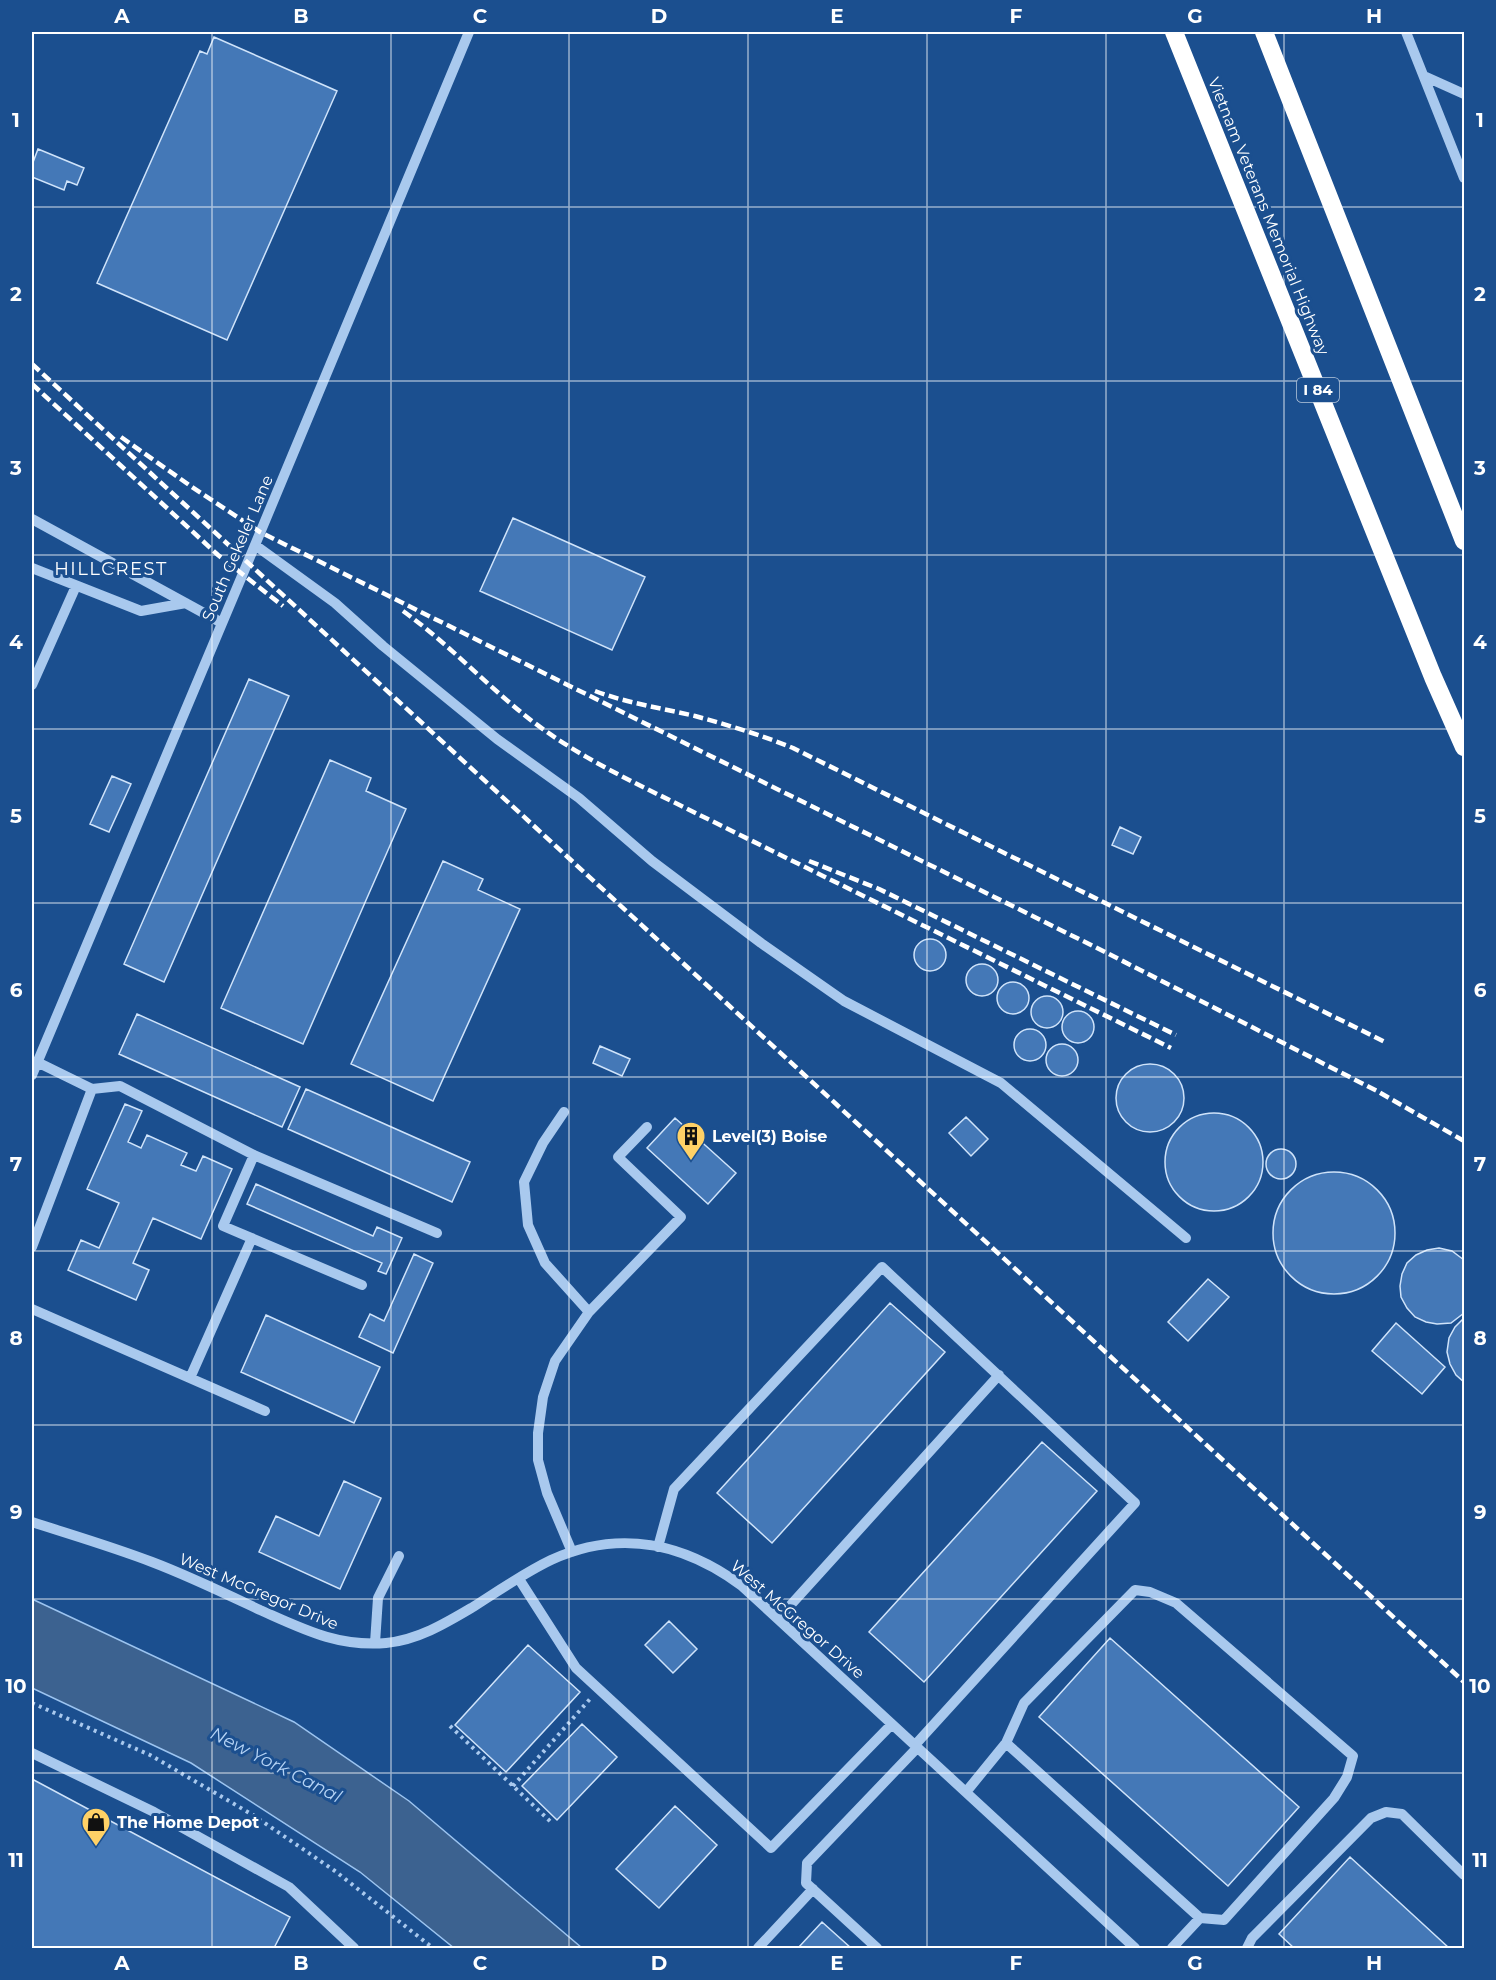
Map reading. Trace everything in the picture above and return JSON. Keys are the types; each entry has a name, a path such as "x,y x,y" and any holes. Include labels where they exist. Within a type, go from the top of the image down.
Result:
{"highway":[{"name":"Vietnam Veterans Memorial Highway","path":"1174,32 1433,677 1464,747"},
{"path":"1264,32 1464,541"}],"street":[{"name":"South Gekeler Lane","path":"34,1069 469,32"},
{"path":"1406,32 1464,178"},
{"path":"1424,76 1464,94"},
{"path":"32,519 222,623"},
{"path":"255,545 335,603 383,646 472,718 579,798 652,861 761,943 844,1001 1001,1083 1186,1238"},
{"path":"32,568 141,610 186,603"},
{"path":"32,685 76,586"},
{"path":"34,1069 92,1089 120,1086 254,1155 437,1233"},
{"path":"32,1247 92,1089"},
{"path":"564,1112 543,1143 524,1182 528,1225 545,1263 589,1312"},
{"path":"572,1552 547,1493 538,1460 538,1433 543,1397 555,1361 589,1312 681,1217 618,1157 647,1127"},
{"path":"254,1155 223,1226 362,1285"},
{"path":"190,1378 252,1238"},
{"path":"658,1546 674,1489 882,1267 1135,1503 807,1863 806,1883 877,1948"},
{"path":"32,1309 265,1411"},
{"path":"778,1619 999,1375"},
{"name":"West McGregor Drive","path":"32,1522 151,1562 315,1634 358,1644 414,1637 440,1626 549,1561 572,1552 618,1543 658,1546 698,1558 723,1571 742,1586 1135,1948"},
{"path":"375,1643 378,1598 399,1556"},
{"path":"519,1579 576,1668 771,1848 892,1724"},
{"path":"966,1792 1006,1743 1024,1703 1135,1590 1150,1592 1176,1604 1353,1756 1347,1777 1334,1798 1224,1920 1200,1918 1006,1743"},
{"path":"32,1753 154,1812 289,1887 354,1948"},
{"path":"1246,1948 1252,1938 1371,1818 1386,1812 1402,1814 1464,1875"},
{"path":"758,1948 813,1889"},
{"path":"1172,1948 1200,1918"}],"path":[{"path":"513,1786 591,1698"},
{"path":"32,1702 150,1755 253,1815 334,1870 433,1948"},
{"path":"450,1726 553,1824"}],"water":[{"name":"New York Canal","path":"32,1599 294,1722 409,1801 582,1948 454,1948 360,1872 191,1763 32,1688"}],"building":[{"path":"214,37 337,91 227,340 97,283 200,51 207,54"},
{"path":"38,149 84,168 77,185 67,181 64,190 32,177 32,165"},
{"path":"513,518 645,577 612,650 480,591"},
{"path":"249,679 289,696 164,982 124,964"},
{"path":"330,760 371,778 366,791 406,809 303,1044 221,1008"},
{"path":"112,776 131,784 109,832 90,824"},
{"path":"1120,827 1141,837 1133,854 1112,845"},
{"path":"443,861 483,879 478,890 520,909 433,1101 351,1064"},
{"path":"930,939 941,944 946,955 941,966 930,971 919,966 914,955 919,944"},
{"path":"982,964 993,969 998,980 993,991 982,996 971,991 966,980 971,969"},
{"path":"1013,982 1024,987 1029,998 1024,1009 1013,1014 1002,1009 997,998 1002,987"},
{"path":"1047,996 1058,1001 1063,1012 1058,1023 1047,1028 1036,1023 1031,1012 1036,1001"},
{"path":"1078,1011 1089,1016 1094,1027 1089,1038 1078,1043 1067,1038 1062,1027 1067,1016"},
{"path":"137,1014 300,1087 282,1127 119,1054"},
{"path":"1030,1029 1041,1034 1046,1045 1041,1056 1030,1061 1019,1056 1014,1045 1019,1034"},
{"path":"1062,1044 1073,1049 1078,1060 1073,1071 1062,1076 1051,1071 1046,1060 1051,1049"},
{"path":"600,1046 630,1059 622,1076 593,1063"},
{"path":"1150,1064 1163,1067 1174,1074 1181,1085 1184,1098 1181,1111 1174,1122 1163,1129 1150,1132 1137,1129 1126,1122 1119,1111 1116,1098 1119,1085 1126,1074 1137,1067"},
{"path":"306,1089 470,1162 452,1202 288,1129"},
{"path":"125,1104 142,1111 128,1142 141,1148 147,1135 187,1153 181,1165 196,1171 203,1156 232,1169 201,1239 153,1218 133,1263 149,1270 136,1300 68,1270 81,1240 99,1248 119,1203 87,1189"},
{"path":"1214,1113 1233,1116 1249,1127 1260,1143 1263,1162 1260,1181 1249,1197 1233,1208 1214,1211 1195,1208 1179,1197 1168,1181 1165,1162 1168,1143 1179,1127 1195,1116"},
{"path":"966,1117 988,1139 971,1156 949,1133"},
{"name":"Level(3) Boise","path":"675,1118 736,1173 708,1204 647,1148"},
{"path":"1281,1149 1292,1153 1296,1164 1292,1175 1281,1179 1270,1175 1266,1164 1270,1153"},
{"path":"1334,1172 1357,1177 1368,1182 1377,1190 1385,1199 1390,1210 1395,1233 1390,1256 1385,1267 1377,1276 1368,1284 1357,1289 1334,1294 1311,1289 1300,1284 1291,1276 1283,1267 1278,1256 1273,1233 1278,1210 1283,1199 1291,1190 1300,1182 1311,1177"},
{"path":"256,1184 373,1236 377,1227 402,1238 386,1274 378,1271 382,1263 247,1204"},
{"path":"1439,1248 1452,1251 1464,1260 1464,1313 1451,1323 1437,1324 1415,1317 1401,1297 1400,1286 1407,1263 1416,1255"},
{"path":"414,1254 433,1263 393,1353 359,1337 370,1314 384,1321"},
{"path":"1208,1279 1229,1297 1188,1341 1168,1322"},
{"path":"890,1303 945,1352 772,1543 717,1493"},
{"path":"266,1315 380,1367 354,1423 241,1372"},
{"path":"1464,1318 1464,1382 1456,1375 1447,1352 1449,1338"},
{"path":"1396,1323 1445,1367 1422,1394 1372,1351"},
{"path":"1042,1442 1097,1491 924,1682 869,1632"},
{"path":"344,1481 381,1498 340,1589 259,1552 276,1516 319,1536"},
{"path":"669,1621 697,1649 673,1673 645,1645"},
{"path":"1110,1638 1299,1807 1228,1886 1039,1717"},
{"path":"528,1645 580,1692 506,1772 455,1725"},
{"path":"582,1724 617,1757 557,1820 522,1786"},
{"name":"The Home Depot","path":"32,1779 290,1917 274,1948 32,1948"},
{"path":"675,1806 717,1845 659,1908 616,1869"},
{"path":"1350,1857 1449,1948 1294,1948 1279,1934"},
{"path":"822,1922 851,1948 798,1948"}],"railway":[{"path":"32,364 1464,1682"},
{"path":"32,384 218,555 283,606"},
{"path":"121,437 260,532 1107,953 1377,1091 1464,1141"},
{"path":"403,611 532,721 585,756 641,786 1171,1048"},
{"path":"595,691 720,723 793,748 1387,1043"},
{"path":"809,861 879,889 1176,1035"}],"place":[{"name":"Level(3) Boise","path":"691,1162"},
{"name":"The Home Depot","path":"96,1848"}],"district":[{"name":"HILLCREST","path":"111,569"}]}
